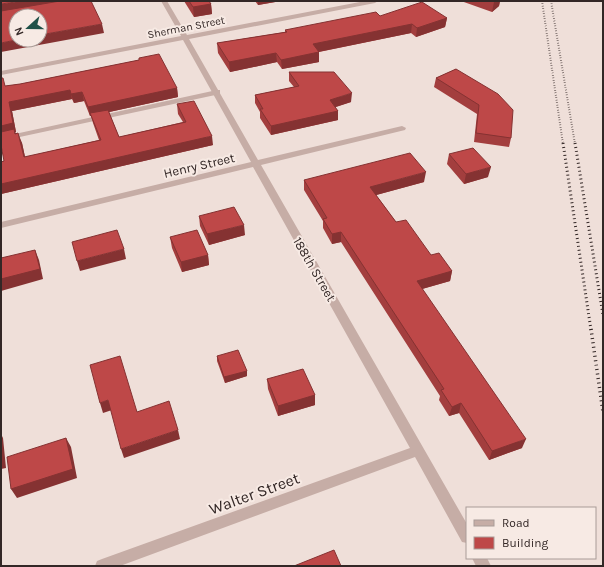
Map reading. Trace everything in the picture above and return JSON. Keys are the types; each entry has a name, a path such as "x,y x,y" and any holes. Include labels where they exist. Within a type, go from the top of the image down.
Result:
{"street":[{"name":"188th Street","path":"164,1 217,92 255,165 466,535"},
{"name":"Sherman Street","path":"1,73 186,39 375,1"},
{"path":"1,139 217,92"},
{"name":"Henry Street","path":"1,225 255,165 402,128"},
{"name":"Walter Street","path":"102,566 418,451"}],"building":[{"path":"1,1 23,1 1,4"},
{"path":"60,1 91,1 102,24 48,34 48,8 19,8"},
{"path":"189,1 209,1 211,4 193,7"},
{"path":"422,2 447,18 417,28 412,24 313,44 319,52 281,60 276,53 229,62 217,43 287,32 285,30 376,12 380,16"},
{"path":"8,10 8,42 1,43 1,11"},
{"path":"159,54 177,88 88,107 82,92 71,94 70,90 9,102 13,123 1,126 1,78 3,78 5,86 20,84 139,60 139,58"},
{"path":"456,69 498,94 513,110 511,138 476,133 479,105 436,78"},
{"path":"289,72 334,72 352,93 330,100 338,111 271,126 260,109 263,109 255,95 299,86"},
{"path":"194,101 212,136 1,184 1,162 4,161 1,145 1,132 14,129 15,134 18,133 24,157 101,140 90,113 108,110 119,137 186,122 177,104"},
{"path":"473,148 491,167 466,174 449,154"},
{"path":"410,153 426,172 370,187 396,222 406,220 431,255 439,253 452,271 417,281 526,439 492,451 461,403 452,407 441,390 444,389 341,232 332,234 323,219 327,218 304,180"},
{"path":"234,207 244,225 207,234 199,216"},
{"path":"117,230 124,249 77,261 72,242"},
{"path":"197,230 208,255 181,262 170,237"},
{"path":"35,250 40,269 1,279 1,258"},
{"path":"238,350 247,371 224,377 217,356"},
{"path":"120,356 137,412 169,401 178,430 121,449 108,400 100,403 90,365"},
{"path":"303,369 315,395 278,406 267,379"},
{"path":"66,438 73,469 11,489 7,457"},
{"path":"334,550 341,566 294,566"}],"railway":[{"path":"542,1 563,144"},
{"path":"551,1 575,144"},
{"path":"563,143 591,330"},
{"path":"575,143 603,315"},
{"path":"591,329 603,412"}]}
